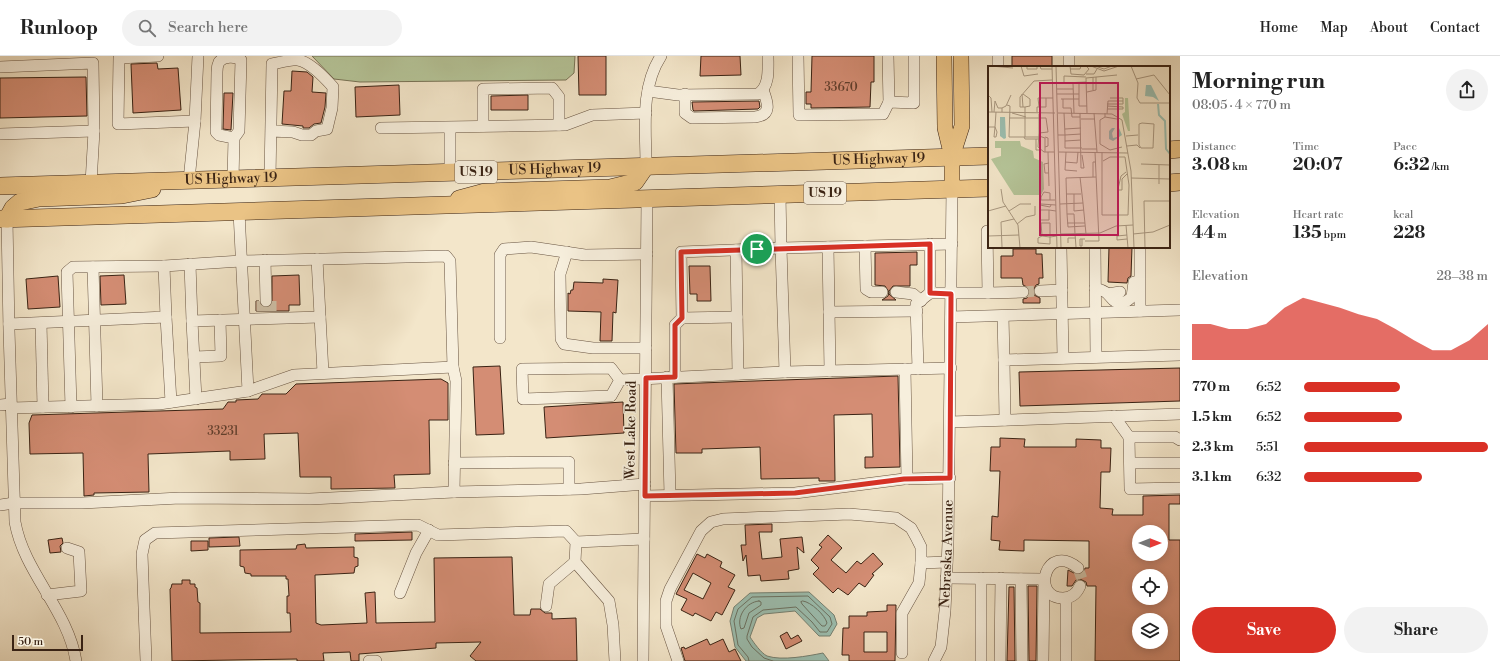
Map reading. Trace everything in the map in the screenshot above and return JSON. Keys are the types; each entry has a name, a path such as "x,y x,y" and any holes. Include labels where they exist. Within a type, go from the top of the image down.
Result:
{"highway":[{"name":"US Highway 19","path":"0,186 988,156"},
{"path":"434,206 485,192 610,188 635,182 646,166"},
{"path":"4,219 20,202 39,198 122,196 189,180"},
{"path":"1170,183 1180,182"},
{"name":"US 19","path":"4,219 985,188"}],"main road":[{"name":"Nebraska Avenue","path":"944,56 945,128 952,158 952,189"},
{"name":"Nebraska Avenue","path":"952,158 962,126 961,56"}],"street":[{"path":"158,56 119,58 118,124 195,121"},
{"path":"189,180 195,121 198,56"},
{"path":"233,179 234,138 239,131 241,60 232,56 222,59 219,62 217,72 216,132 219,135 234,138"},
{"path":"646,166 646,112 649,81 661,56"},
{"path":"648,90 685,94 758,94 767,84 768,56"},
{"path":"798,56 799,115 883,114 888,103 888,56"},
{"path":"888,103 914,103 914,56"},
{"path":"1068,56 1069,66"},
{"path":"270,178 272,64 297,59 323,75 333,87 332,108 327,128 311,134 302,135 293,132 271,131"},
{"path":"0,67 93,63 94,131 91,183"},
{"path":"483,126 484,89 552,88 559,97 559,125"},
{"path":"685,94 685,113 692,118 755,117 762,116 768,107 767,99 763,90"},
{"path":"381,128 559,125 575,122 592,115 646,112"},
{"path":"450,128 450,173"},
{"path":"0,134 94,131"},
{"name":"Nebraska Avenue","path":"934,661 941,647 945,612 947,562 950,478 952,189"},
{"path":"780,194 785,372"},
{"name":"West Lake Road","path":"643,661 647,199"},
{"path":"239,212 248,391"},
{"path":"4,219 7,406 15,522 22,547 47,595 65,624 74,646 76,661"},
{"path":"988,231 988,293"},
{"path":"829,312 919,306 930,293 930,244"},
{"path":"682,318 681,252 952,244"},
{"path":"865,246 866,289 871,292 882,292"},
{"path":"500,338 500,255 504,249 530,247 585,255 647,254"},
{"path":"828,247 830,371"},
{"path":"1061,248 1063,358"},
{"path":"1095,248 1096,357"},
{"path":"1095,288 1108,294 1111,299 1115,301 1126,295 1135,248"},
{"path":"1140,248 1140,311"},
{"path":"736,250 738,374"},
{"path":"567,252 560,274 561,339 564,344 593,348 646,348"},
{"path":"71,407 68,272 73,267 164,266 265,260 446,256 450,261 453,367 456,381 454,492"},
{"path":"317,259 323,373"},
{"path":"265,260 266,286 271,290 267,310"},
{"path":"190,264 196,399"},
{"path":"164,266 171,402"},
{"path":"93,267 97,406"},
{"path":"1040,291 1062,290"},
{"path":"896,292 912,294 919,306 918,369"},
{"path":"930,293 951,294 1023,292"},
{"path":"192,321 244,319 267,310 320,317"},
{"path":"951,318 1180,310"},
{"path":"1003,316 1005,420"},
{"path":"6,328 41,323 166,317"},
{"path":"670,495 671,377 675,325 682,318 737,317"},
{"path":"194,357 221,356 220,320"},
{"path":"41,323 44,407"},
{"path":"1004,360 1180,355"},
{"path":"7,406 71,407 159,404 248,391 294,374 453,367"},
{"path":"610,368 620,380 611,396 523,399 522,369 610,368"},
{"path":"620,380 785,372 951,368"},
{"path":"905,369 907,479"},
{"path":"950,422 1180,414"},
{"path":"1114,416 1129,437 1130,489 1180,488"},
{"path":"1129,437 1175,437 1180,440"},
{"path":"454,463 569,462 569,489"},
{"path":"1130,463 1180,463"},
{"path":"645,496 795,493 907,479 950,478"},
{"path":"0,505 14,503 82,503 180,498 310,499 454,492 569,489 645,484"},
{"path":"678,661 666,626 666,601 670,589 701,531 711,522 724,519 849,514 896,518 911,528 922,547 919,583 902,613 902,653"},
{"path":"146,661 142,554 145,540 155,533 418,525 438,535 566,531 576,542 575,562 609,601 613,625 615,661"},
{"path":"400,592 416,553 429,530"},
{"path":"576,542 644,539"},
{"path":"47,595 81,591 79,552 67,548"},
{"path":"1043,661 1045,572 1054,563 1060,560 1072,563 1078,568"},
{"path":"546,606 549,584 575,562"},
{"path":"921,563 947,562"},
{"path":"946,578 1044,579"},
{"path":"981,578 981,661"},
{"path":"1000,661 1002,578"},
{"path":"1021,579 1022,661"},
{"path":"1044,579 1047,589 1055,597 1066,598 1072,596 1080,586"},
{"path":"1066,598 1066,661"},
{"path":"368,661 376,661"}],"shaded area":[{"path":"312,56 575,56 574,73 566,80 360,82 334,79"}],"water":[{"path":"809,592 834,615 837,624 830,636 819,636 795,611 764,614 757,618 750,637 760,650 767,656 787,658 803,657 823,653 829,661 746,661 735,647 730,621 734,607 750,593"}],"building":[{"path":"578,56 606,56 606,95 579,95"},
{"path":"701,56 740,56 741,75 700,76"},
{"path":"812,56 874,56 874,82 871,82 870,107 811,108 811,104 806,104 806,92 811,92"},
{"path":"1012,56 1052,56 1052,66 1012,66"},
{"path":"157,63 158,69 178,68 181,110 133,113 131,64"},
{"path":"292,71 307,72 313,77 312,92 326,93 325,107 321,123 314,124 309,128 282,124 284,91 291,91"},
{"path":"86,77 87,116 0,118 0,78"},
{"path":"399,85 400,115 356,117 355,87"},
{"path":"224,93 233,93 231,130 223,129"},
{"path":"528,95 528,110 491,110 491,96"},
{"path":"759,101 760,107 758,109 694,111 692,102"},
{"path":"1109,248 1132,248 1131,276 1128,278 1127,283 1108,282"},
{"path":"1013,249 1036,249 1036,254 1042,254 1043,278 1039,278 1039,284 1036,285 1033,291 1034,295 1040,298 1040,303 1023,303 1023,299 1027,298 1030,292 1029,288 1023,285 1022,278 1001,278 1001,256 1013,256"},
{"path":"917,252 917,265 910,265 910,286 893,286 889,292 885,286 875,285 875,253"},
{"path":"689,266 710,266 711,301 697,301 697,294 690,294"},
{"path":"124,275 126,304 101,305 100,276"},
{"path":"299,275 300,305 289,305 289,311 256,311 256,301 259,301 260,305 266,308 270,307 272,304 272,276"},
{"path":"58,276 60,307 28,309 26,279"},
{"path":"603,279 618,280 616,313 613,312 612,341 600,341 601,312 568,311 568,293 570,294 571,290 573,290 574,282 603,283"},
{"path":"889,292 889,294 896,300 882,300 888,296"},
{"path":"500,366 504,434 476,435 473,367"},
{"path":"1180,368 1180,401 1020,406 1019,372"},
{"path":"898,376 900,467 865,468 865,457 873,457 872,414 834,415 835,481 819,481 819,478 761,479 760,447 702,449 702,453 676,453 674,384"},
{"path":"441,379 448,383 448,420 429,420 430,474 394,475 395,488 331,489 331,477 300,477 298,433 264,434 265,459 230,460 230,451 148,454 149,492 94,493 94,495 84,496 83,453 30,454 29,423 32,415 223,409 228,402 236,402 236,400 258,399 262,394 286,394 296,384"},
{"path":"623,402 624,433 546,438 544,407"},
{"path":"1000,438 1025,439 1024,447 1076,447 1076,439 1101,440 1101,448 1111,448 1110,472 1101,472 1100,508 1113,509 1112,515 1143,515 1143,496 1180,495 1180,504 1169,504 1169,540 1180,540 1180,661 1095,661 1096,586 1087,586 1086,582 1080,579 1076,580 1072,586 1067,586 1068,570 1078,575 1084,572 1085,568 1089,568 1089,541 1024,540 1024,551 999,550 1000,541 991,540 992,516 998,517 1000,471 990,471 991,447 1000,447"},
{"path":"772,524 772,532 759,532 762,559 782,557 780,539 802,537 804,553 797,547 799,569 788,571 789,579 761,581 760,575 748,576 746,555 743,561 741,545 746,545 745,525"},
{"path":"412,532 412,540 355,541 355,534"},
{"path":"828,535 842,548 831,560 846,573 857,561 861,564 873,553 883,564 872,574 874,575 865,587 859,583 848,595 838,588 833,593 813,574 819,568 811,560 822,547 819,545"},
{"path":"239,537 240,546 209,547 209,538"},
{"path":"62,538 63,543 60,546 61,552 50,553 48,540"},
{"path":"191,541 208,541 208,550 191,551"},
{"path":"305,544 306,548 354,547 354,557 358,558 358,566 355,567 354,573 315,575 316,623 321,625 367,623 365,593 375,592 376,623 435,622 434,558 512,557 514,615 530,615 531,609 540,609 545,613 552,613 552,619 576,618 577,661 476,661 470,656 481,642 436,643 436,648 359,654 359,661 351,661 350,652 323,653 324,661 297,661 297,659 172,661 170,589 172,584 182,584 182,580 190,580 190,584 195,584 195,587 197,588 198,602 200,603 200,633 291,632 290,613 287,613 287,596 289,596 288,579 286,579 286,576 251,576 251,574 245,573 244,567 240,566 240,550 296,549 297,545"},
{"path":"697,554 705,558 707,554 722,562 720,567 735,575 728,587 735,590 722,615 716,612 711,621 695,613 693,616 681,610 687,599 676,594","holes":["693,573 711,583 703,599 684,590"]},
{"path":"1028,586 1037,586 1036,661 1029,661"},
{"path":"1009,587 1014,587 1015,661 1007,661"},
{"path":"887,605 896,605 895,661 849,661 849,655 842,655 843,628 849,628 849,616 867,616 867,612 887,611","holes":["864,632 887,632 887,652 864,652"]},
{"path":"787,632 791,639 798,635 802,641 786,649 780,636"},
{"path":"707,639 710,645 723,639 729,652 735,649 741,661 685,661 681,648 684,647 685,649"}],"tunnel":[{"path":"1023,292 1040,291"},
{"path":"262,301 262,311"},
{"path":"271,301 271,311"},
{"path":"1078,568 1082,579 1080,586"}],"route":[{"path":"930,244 930,293 951,294 950,478 904,479 795,493 645,496 646,378 675,377 675,325 682,318 681,252 757,249 930,244"}]}
